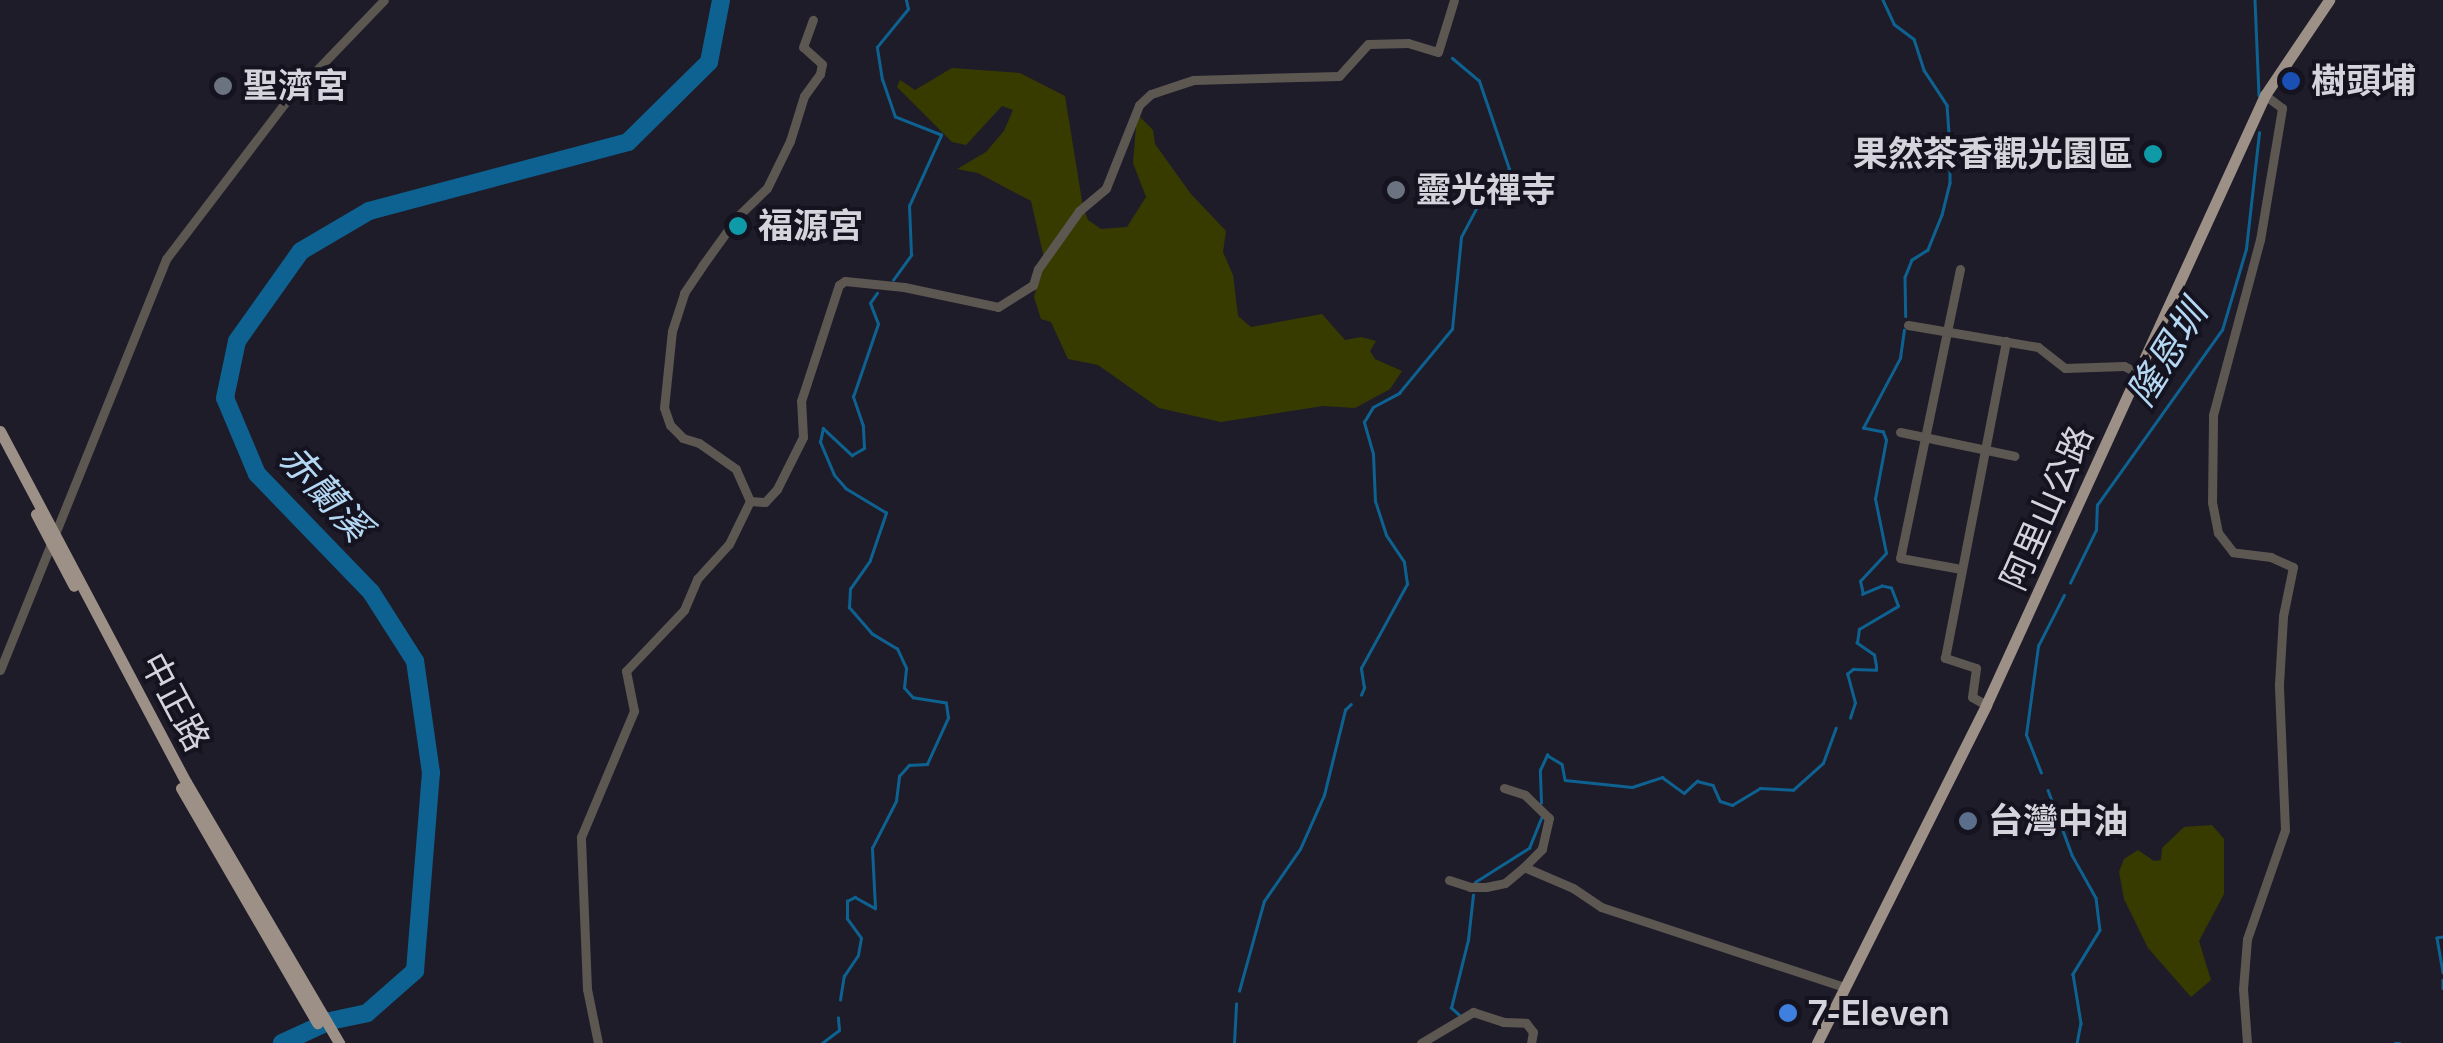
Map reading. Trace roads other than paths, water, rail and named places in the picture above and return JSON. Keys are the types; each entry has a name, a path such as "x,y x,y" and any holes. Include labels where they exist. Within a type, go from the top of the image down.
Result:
{"main road":[{"name":"阿里山公路","path":"1817,1043 1986,706 2265,95 2329,0"},
{"name":"中正路","path":"0,431 54,541"},
{"name":"中正路","path":"0,447 305,996"},
{"path":"305,996 330,1043"},
{"path":"305,996 339,1043"}],"street":[{"path":"0,670 166,259 284,104 384,0"},
{"path":"750,501 765,502 777,489 803,436 801,401 838,285 845,281 904,287 998,308 1033,285 1038,269 1080,210 1106,188 1139,105 1151,94 1193,80 1339,76 1368,44 1408,43 1438,52 1454,0"},
{"path":"598,1043 587,989 581,837 634,712 626,671 684,610 697,579 729,544 750,501 736,469 683,438 670,425 664,408 672,332 693,280 738,216 767,188 790,141 804,96 820,74 822,64 803,48 813,20"},
{"path":"2247,1043 2243,989 2248,939 2285,830 2278,684 2283,616 2292,567 2270,557 2234,552 2218,533 2212,502 2213,415 2260,240 2282,108 2265,95"},
{"path":"1960,269 1900,558 1962,570"},
{"path":"1908,324 2038,347 2065,368 2124,366 2138,373"},
{"path":"1986,706 1972,698 1976,668 1945,658 2006,341"},
{"path":"1900,432 2015,456"},
{"path":"1449,880 1470,888 1506,882 1542,849 1549,818 1525,794 1504,788"},
{"path":"1524,867 1573,888 1601,907 1844,988"},
{"path":"1422,1043 1473,1012 1502,1022 1526,1023 1533,1032 1531,1043"}],"waterway":[{"name":"赤蘭溪","path":"282,1043 330,1021 367,1013 415,971 431,773 415,661 371,592 257,474 225,398 237,341 301,251 369,211 628,142 709,62 721,0"},
{"path":"893,280 911,255 909,206 941,135 895,117 882,80 877,47 908,9 906,0"},
{"path":"1883,0 1894,24 1914,39 1924,70 1947,105 1950,183 1928,250 1912,260 1905,277 1906,316"},
{"name":"隆恩圳","path":"2255,0 2259,95"},
{"path":"1361,695 1361,668 1407,584 1404,562 1386,535 1375,502 1373,454 1364,422 1373,407 1399,393 1452,329 1461,237 1480,202 1509,169 1479,81 1452,58"},
{"name":"隆恩圳","path":"2070,583 2096,530 2097,505 2222,330 2246,249 2259,133"},
{"path":"840,1000 844,976 858,955 861,938 847,919 847,901 855,897 875,908 872,848 896,801 899,776 909,765 927,764 948,718 946,703 913,698 904,688 906,668 897,649 872,634 849,608 850,589 870,560 886,513 846,489 834,475 820,442 823,428 852,455 864,448 863,426 853,397 878,324 870,303 877,293"},
{"path":"1850,718 1855,703 1847,674 1853,669 1876,670 1874,655 1857,643 1859,629 1898,606 1891,588 1882,586 1863,594 1860,581 1886,553 1875,499 1886,440 1883,432 1863,428 1900,358 1904,330"},
{"name":"隆恩圳","path":"2041,773 2026,735 2038,646 2064,595"},
{"path":"1239,991 1264,901 1300,849 1324,795 1345,710 1351,704"},
{"path":"1541,803 1540,770 1547,755 1562,764 1565,780 1632,787 1662,777 1684,793 1697,781 1713,785 1720,801 1732,805 1760,788 1793,790 1823,763 1836,728"},
{"name":"隆恩圳","path":"2048,790 2072,855 2096,898 2100,930 2073,974 2081,1023 2077,1043"},
{"path":"1475,882 1529,848 1541,818"},
{"path":"1460,1016 1451,1008 1468,940 1473,895"},
{"path":"2443,937 2437,938 2443,972"},
{"path":"2443,980 2443,988"},
{"path":"1234,1043 1236,1004"},
{"path":"822,1043 839,1030 838,1018"},
{"path":"2395,1043 2400,1043"}],"place":[{"name":"樹頭埔","path":"2291,81"},
{"name":"聖濟宮","path":"223,86"},
{"name":"果然茶香觀光園區","path":"2153,154"},
{"name":"靈光禪寺","path":"1396,190"},
{"name":"福源宮","path":"738,226"},
{"name":"台灣中油","path":"1968,821"},
{"name":"7-Eleven","path":"1788,1013"}]}
